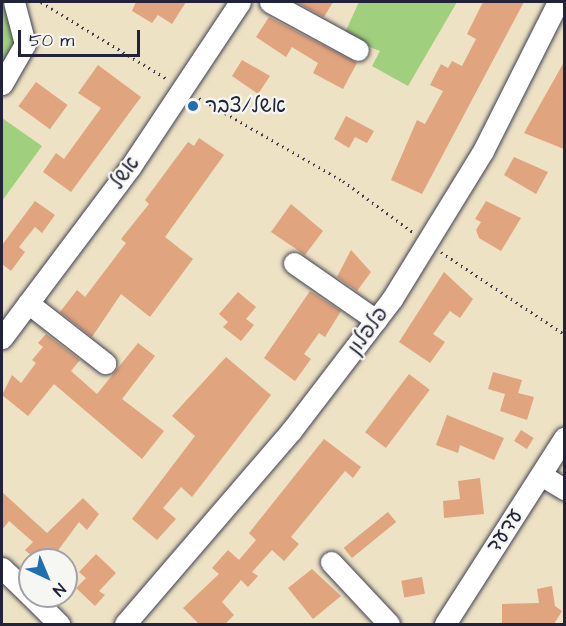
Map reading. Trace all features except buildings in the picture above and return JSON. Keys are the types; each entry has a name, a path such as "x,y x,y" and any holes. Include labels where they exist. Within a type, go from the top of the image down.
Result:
{"street":[{"path":"2,84 25,44 14,2"},
{"name":"אשל","path":"2,338 184,90 240,2"},
{"path":"270,2 358,50"},
{"name":"פלפלון","path":"125,624 291,431 376,320 428,244 483,152 558,2"},
{"path":"294,263 376,320"},
{"path":"28,303 105,363"},
{"name":"עדעד","path":"445,624 564,438"},
{"path":"541,475 564,489"},
{"path":"331,562 389,624"},
{"path":"2,568 18,584"},
{"path":"42,608 59,624"}],"path":[{"path":"41,2 184,90 343,181 428,244 564,334"}],"green space":[{"path":"2,2 6,2 17,39 2,73"},
{"path":"359,2 457,2 408,86 372,66 380,51 343,37"},
{"path":"2,118 42,146 2,201"}],"place":[{"name":"אשל/צבר","path":"193,106"}]}
